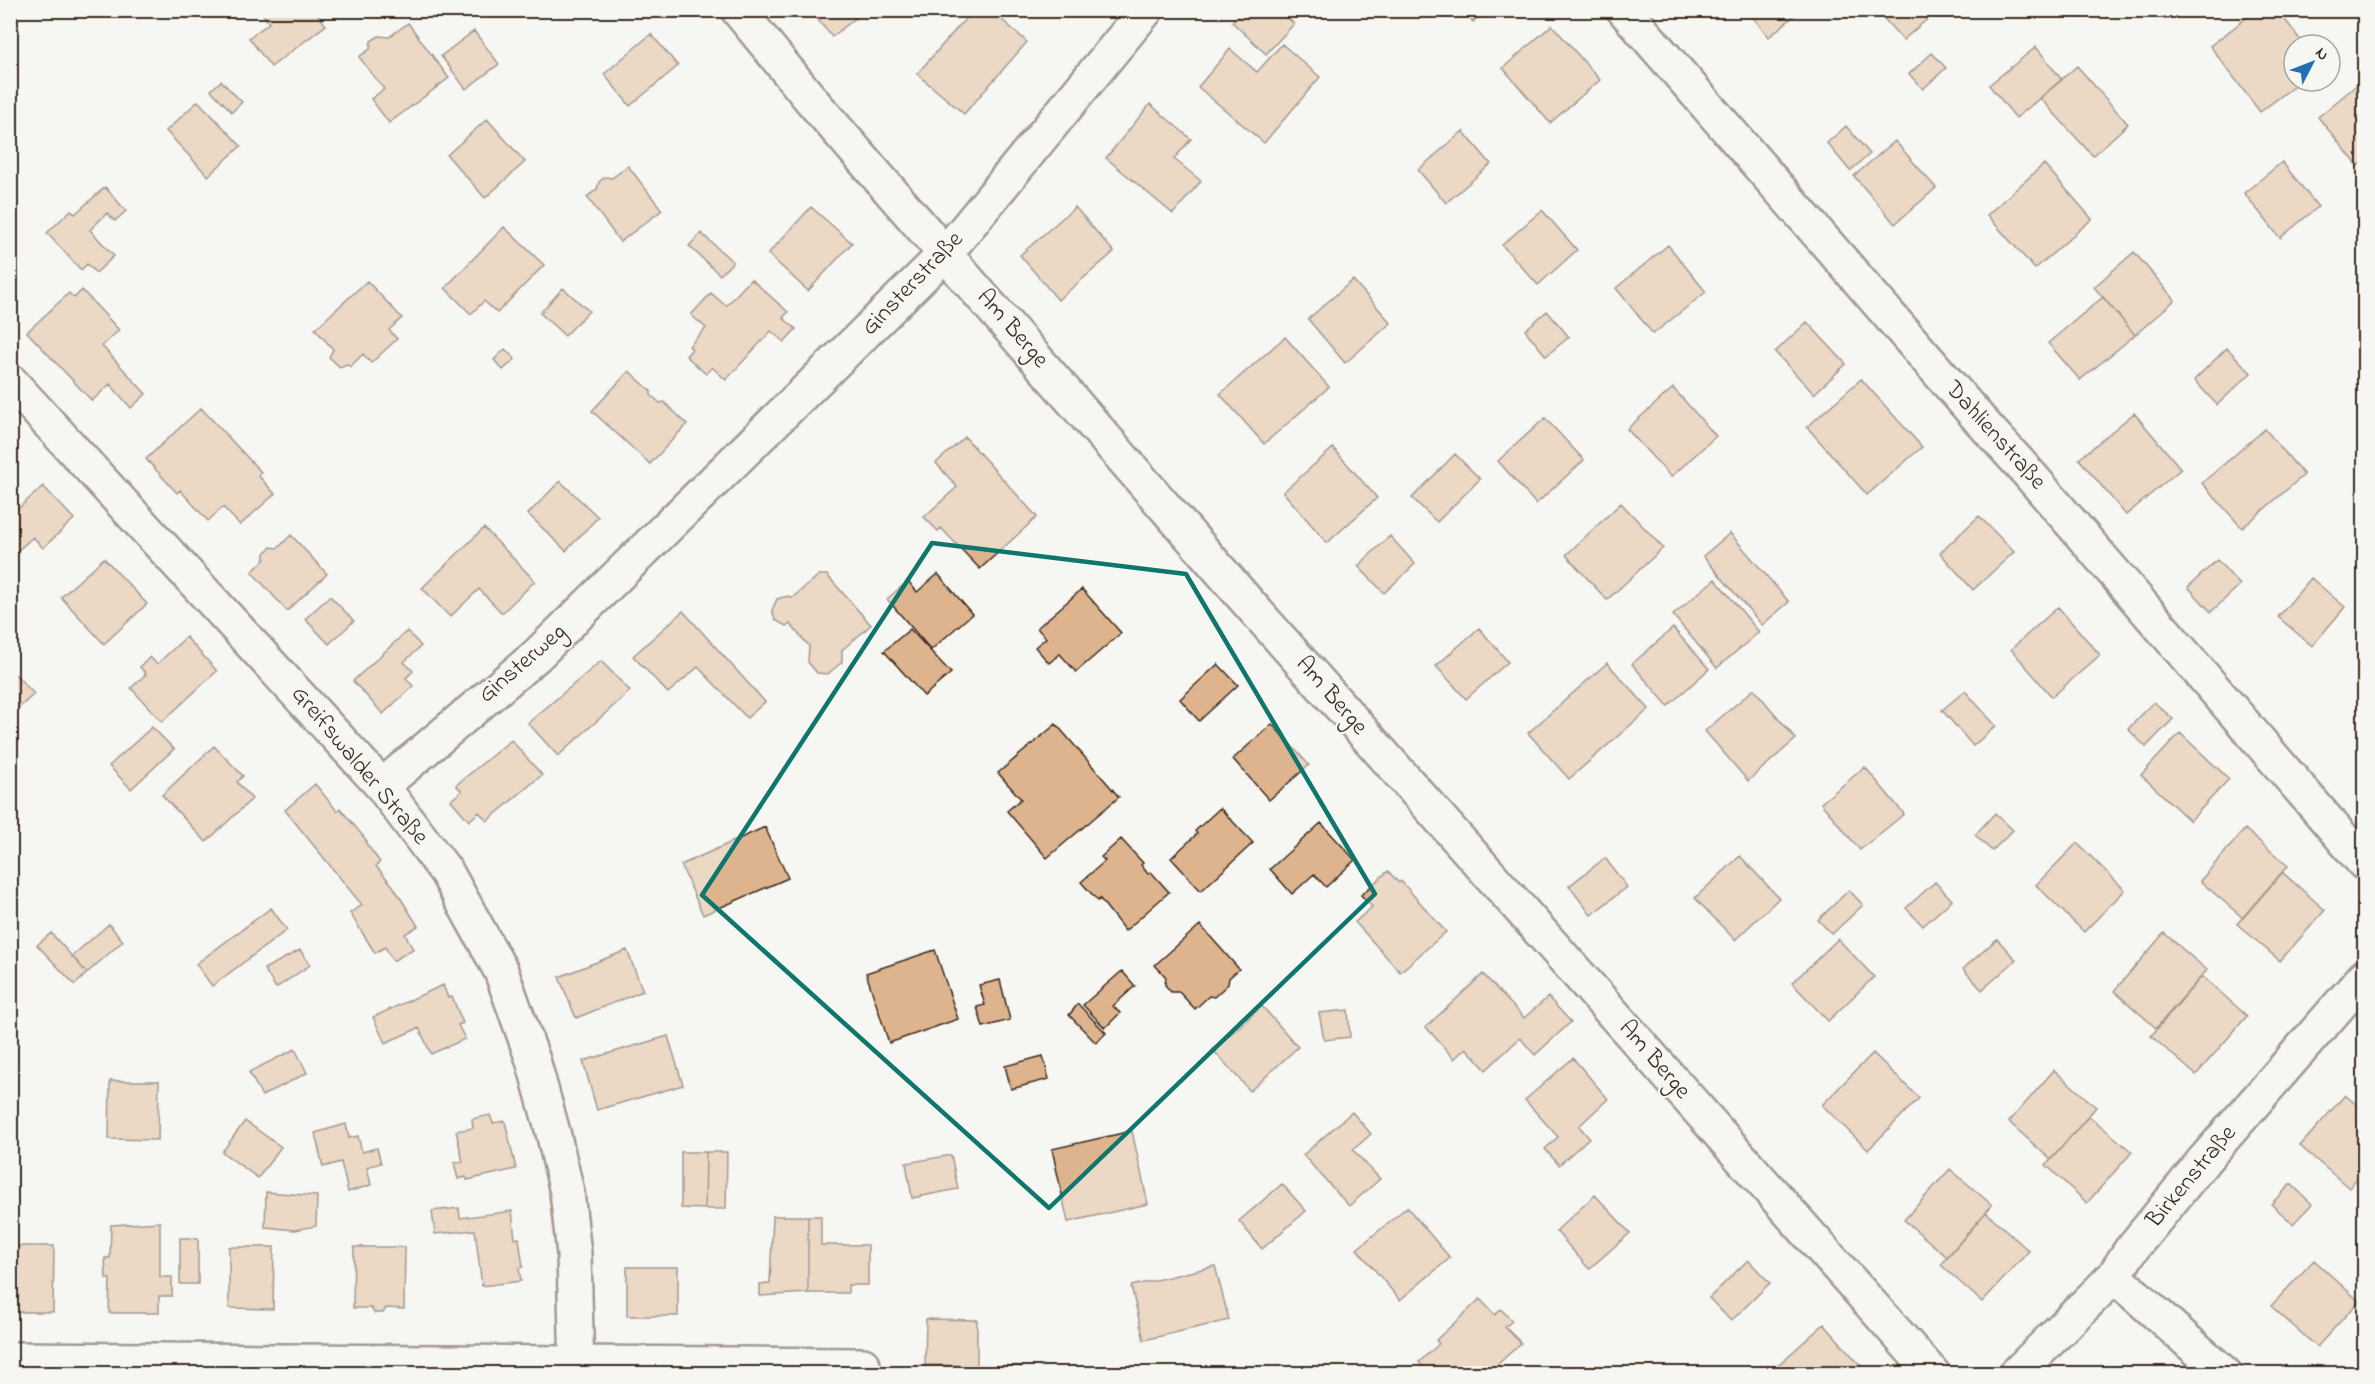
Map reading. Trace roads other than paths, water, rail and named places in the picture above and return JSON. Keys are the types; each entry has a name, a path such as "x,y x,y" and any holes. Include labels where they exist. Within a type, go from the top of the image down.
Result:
{"street":[{"name":"Am Berge","path":"738,10 813,102 1237,590 1933,1374"},
{"name":"Ginsterstraße","path":"658,537 946,253 1146,10"},
{"name":"Dahlienstraße","path":"1624,10 2030,475 2364,863"},
{"name":"Greifswalder Straße","path":"10,381 382,786 447,873 501,971 533,1060 567,1192 574,1254 577,1368"},
{"name":"Ginsterweg","path":"382,786 536,656 658,537"},
{"name":"Birkenstraße","path":"2016,1374 2114,1276 2130,1251 2205,1159 2364,977"},
{"path":"2114,1276 2225,1374"},
{"path":"10,1359 577,1368 863,1365"}]}
